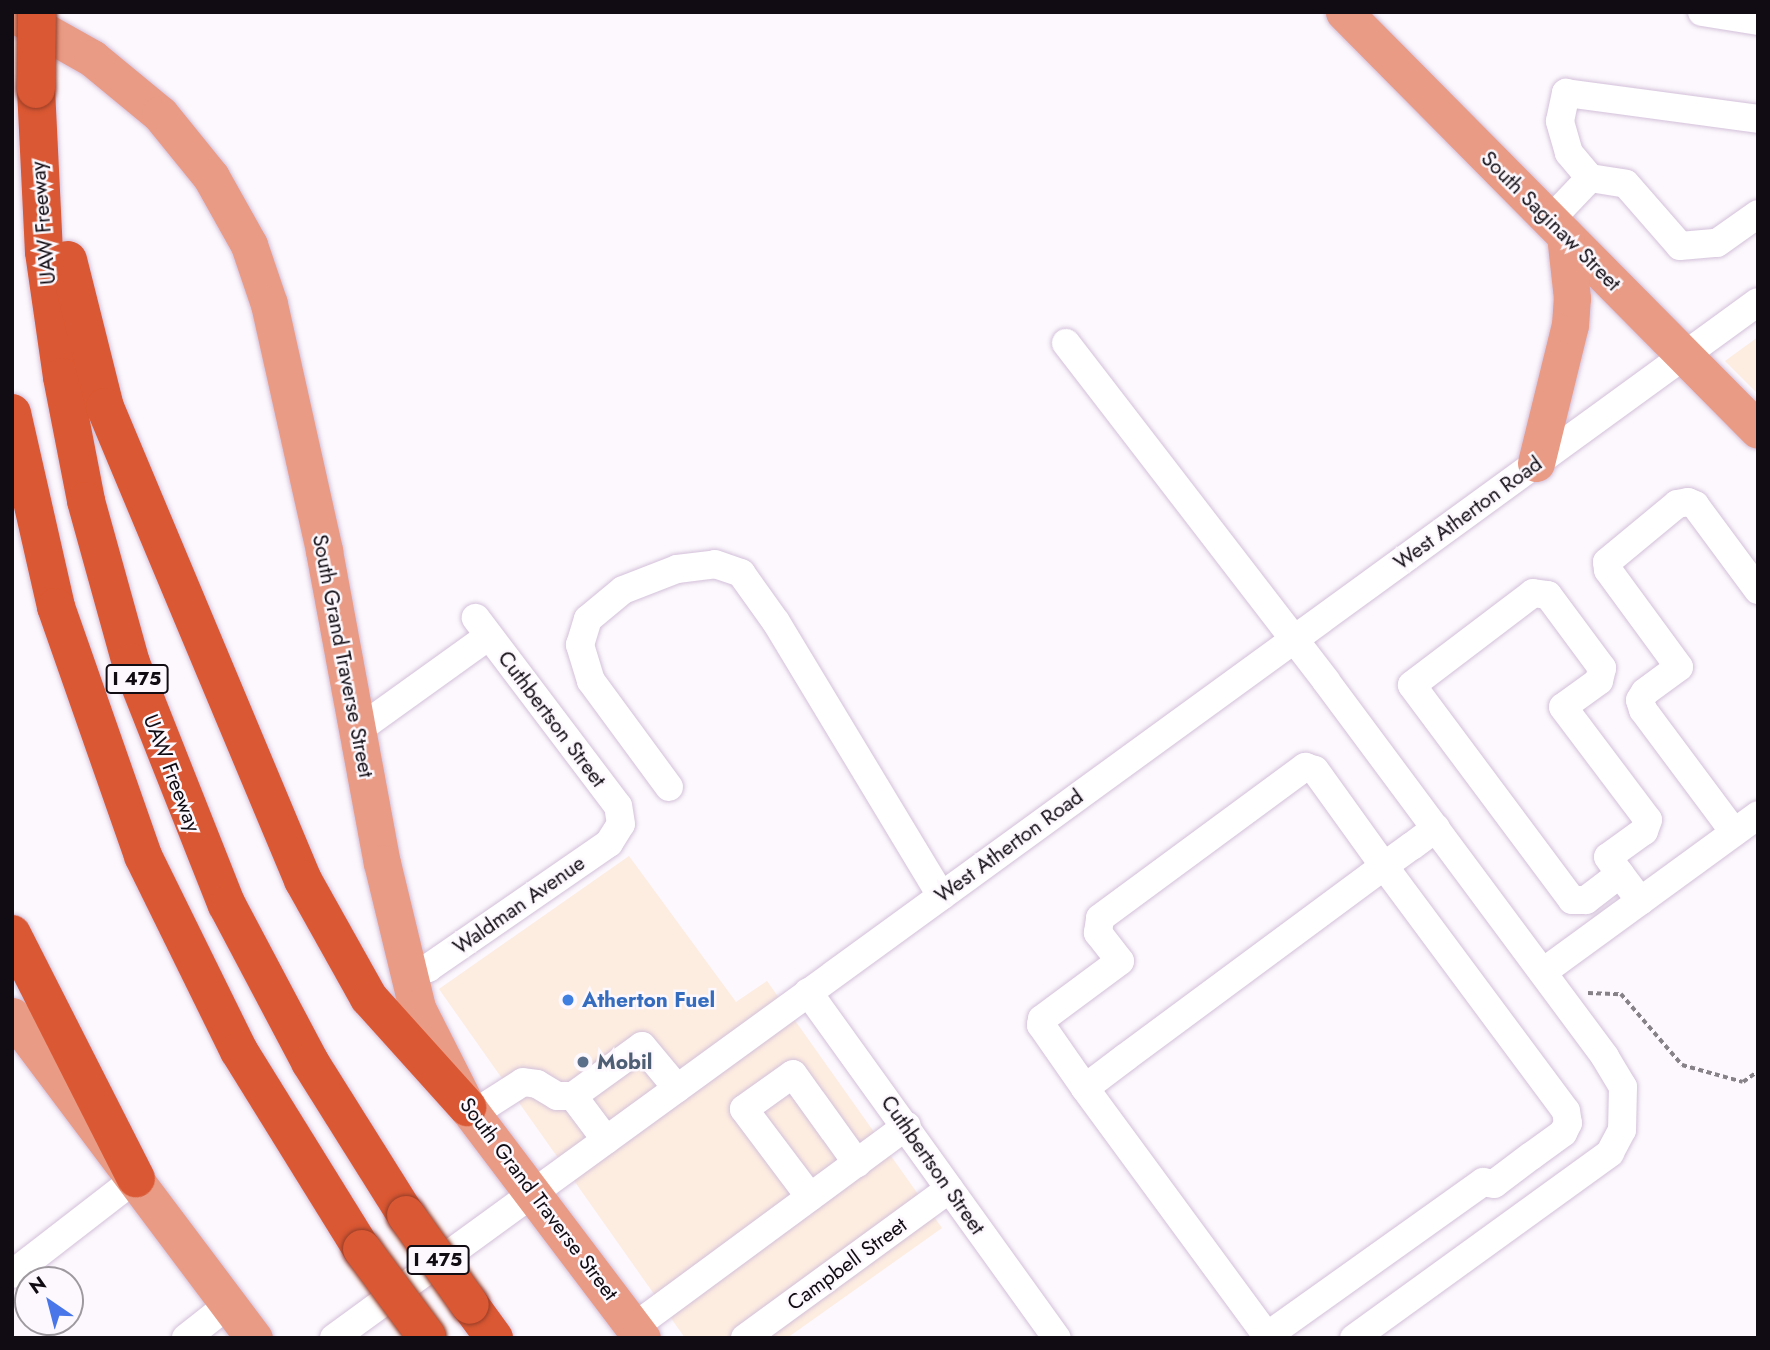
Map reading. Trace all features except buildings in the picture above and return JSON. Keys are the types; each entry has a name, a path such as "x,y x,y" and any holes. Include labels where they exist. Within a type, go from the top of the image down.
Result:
{"highway":[{"name":"UAW Freeway","path":"37,12 36,89 44,252 62,377 86,501 131,663 175,783 245,942 326,1090 406,1215 494,1338"},
{"path":"36,89 73,285 105,407 262,787 351,970 387,1023 470,1111"},
{"name":"I 475","path":"12,413 60,619 144,856 239,1051 362,1249 427,1337"},
{"path":"12,934 136,1178"}],"main road":[{"name":"South Saginaw Street","path":"1344,12 1758,430"},
{"name":"South Grand Traverse Street","path":"12,13 92,58 160,114 196,156 238,222 269,304 407,973 429,1038 470,1111 638,1332"},
{"path":"1536,463 1570,325 1557,228"},
{"path":"12,1016 254,1338"}],"street":[{"path":"1702,12 1758,21"},
{"path":"1758,119 1566,93 1560,121 1569,153 1590,178 1626,184 1680,246 1717,243 1758,214"},
{"path":"1557,228 1590,178"},
{"name":"West Atherton Road","path":"334,1338 1758,302"},
{"path":"1066,343 1436,828 1543,972 1623,1087 1622,1130 1610,1153 1354,1338"},
{"path":"1734,832 1643,710 1640,700 1645,692 1679,667 1608,570 1607,562 1677,505 1688,502 1695,505 1758,590"},
{"path":"669,788 591,681 580,645 589,619 623,590 677,569 715,564 741,573 776,622 941,896"},
{"path":"1620,874 1586,900 1572,900 1412,685 1533,593 1548,595 1602,668 1599,681 1563,707 1648,820 1644,831 1608,857 1640,901"},
{"name":"Cuthbertson Street","path":"358,730 483,627 618,806 621,824"},
{"path":"1305,766 1315,771 1566,1111 1568,1123 1563,1133 1494,1184 1482,1182 1267,1336 1085,1088 1043,1031 1042,1019 1120,961 1096,925 1137,890 1305,766"},
{"path":"1543,972 1758,815"},
{"name":"Waldman Avenue","path":"407,973 428,968 609,843 621,824"},
{"path":"1085,1088 1436,828"},
{"name":"Cuthbertson Street","path":"808,992 907,1126 1056,1338"},
{"path":"470,1111 523,1082 557,1096 572,1096 642,1046 677,1088"},
{"path":"810,1198 744,1109 793,1074 857,1163"},
{"path":"572,1096 606,1140"},
{"path":"638,1332 907,1126"},
{"path":"12,1274 136,1178"},
{"name":"Campbell Street","path":"745,1338 949,1189"},
{"path":"186,1338 229,1304"}],"path":[{"path":"1575,993 1621,994 1682,1065 1743,1082 1758,1071"}],"shaded area":[{"path":"1758,337 1758,394 1725,361"},
{"path":"629,856 736,1002 767,981 942,1228 787,1338 685,1338 439,989"}],"place":[{"name":"Atherton Fuel","path":"568,1000"},
{"name":"Mobil","path":"583,1062"}]}
